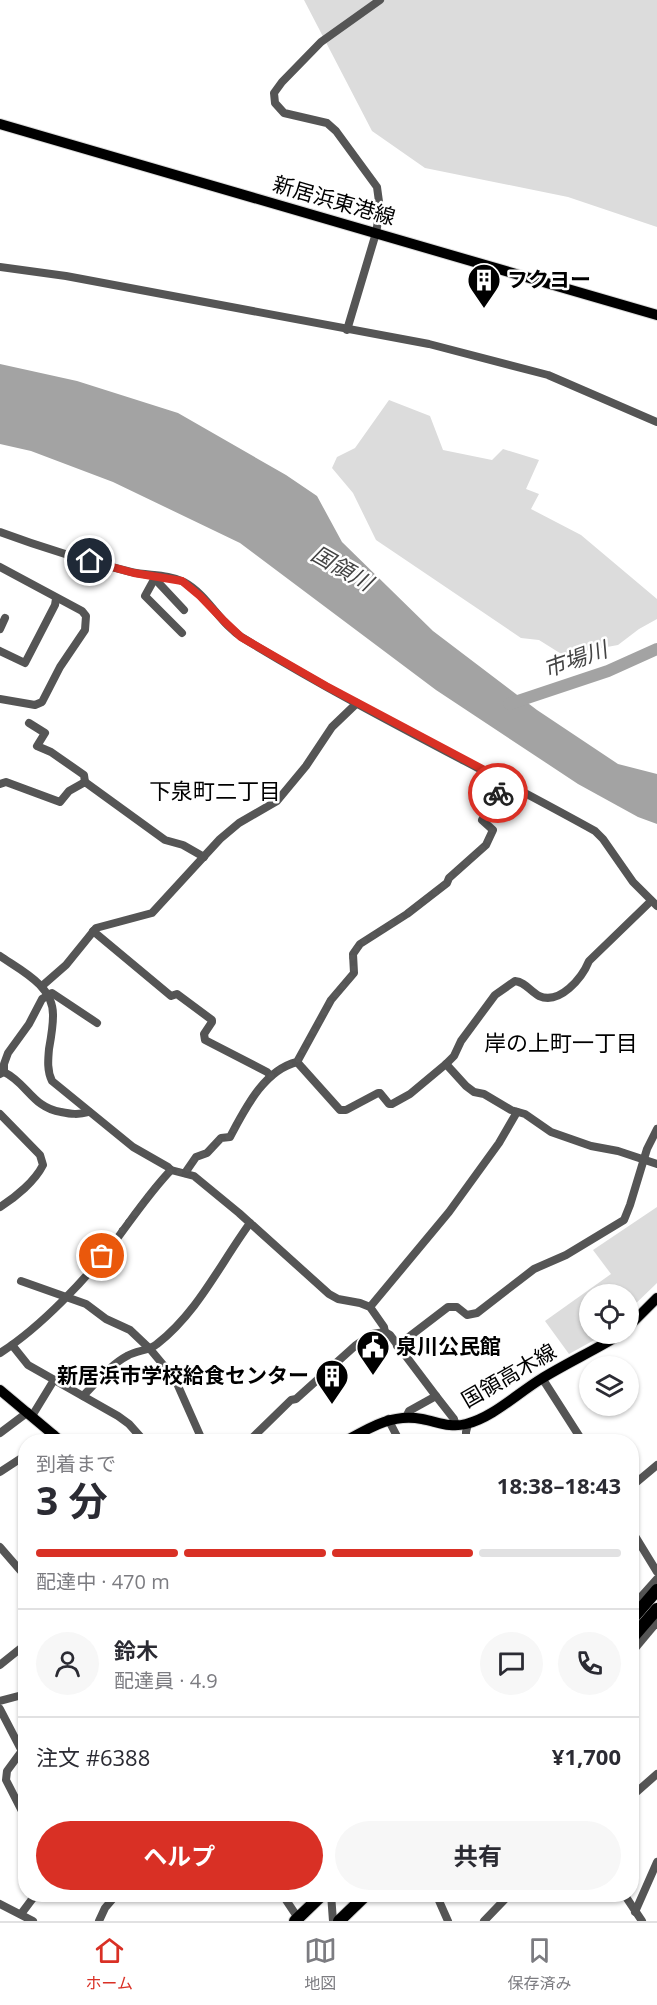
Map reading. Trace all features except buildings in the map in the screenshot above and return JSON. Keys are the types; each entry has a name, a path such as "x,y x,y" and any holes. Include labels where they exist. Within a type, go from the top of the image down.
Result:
{"highway":[{"path":"639,1611 657,1590"},
{"path":"639,1630 657,1609"},
{"path":"296,1920 315,1902"},
{"path":"339,1921 359,1902"}],"main road":[{"name":"新居浜東港線","path":"0,124 234,194 657,315"},
{"path":"639,1316 657,1298"},
{"name":"国領高木線","path":"359,1434 388,1419 406,1417 456,1426 468,1424 482,1418 542,1378 605,1344"},
{"path":"0,1390 53,1434"}],"street":[{"path":"347,330 376,233 380,209 377,187 336,131 327,123 284,113 275,104 274,93 321,42 380,0"},
{"path":"0,267 66,276 429,344 548,375 657,422"},
{"path":"0,533 46,549 134,573 172,578 189,585 241,637 357,703 595,831 633,882 654,903 589,961 584,974 558,997 547,998 538,995 520,981 515,981 495,995 461,1041 454,1056 410,1094 392,1104 389,1104 378,1093 346,1110 340,1110 297,1062"},
{"path":"0,567 82,611 86,616 85,630 60,667 42,702 35,705 0,699"},
{"path":"155,577 184,610"},
{"path":"155,577 145,596 182,633"},
{"path":"0,651 26,663 55,605 56,598"},
{"path":"0,629 5,618"},
{"path":"88,1112 78,1115 50,1111 43,1107 11,1075 2,1073 8,1053 29,1024 44,991 93,931 101,926 152,913 220,839 239,823 277,801 306,766 332,727 357,703"},
{"path":"29,723 45,733 37,746 51,752 84,775 85,782 165,840 183,845 204,857"},
{"path":"185,1173 196,1157 207,1153 221,1138 230,1137 253,1098 271,1076 289,1064 297,1062 331,1000 354,973 352,954 360,944 431,896 486,845 492,830 482,820 505,781"},
{"path":"0,784 6,782 60,802 69,790 85,782"},
{"path":"93,931 171,996 177,994 212,1020 204,1034 205,1040 271,1076"},
{"path":"0,956 34,979 52,1004 53,1016 48,1059 52,1081 134,1147 171,1170 194,1176 329,1294 338,1299 370,1307 386,1332 454,1419 456,1426"},
{"path":"44,991 52,993 97,1023"},
{"path":"446,1064 474,1092 484,1094 525,1114 545,1128 570,1139 657,1164"},
{"path":"370,1307 449,1212 499,1143 517,1112"},
{"path":"0,1114 40,1155 43,1165 39,1173 9,1202 0,1207"},
{"path":"397,1346 448,1307 457,1307 467,1315 477,1312 534,1269 566,1255 624,1220 643,1160 657,1129"},
{"path":"0,1353 67,1297 171,1170"},
{"path":"83,1396 128,1355 150,1349 180,1322 205,1292 250,1223"},
{"path":"21,1281 86,1304 106,1319 130,1330 150,1349 175,1379 199,1434"},
{"path":"256,1434 291,1400 296,1399 356,1345 372,1334 386,1332"},
{"path":"12,1345 28,1365 129,1424 138,1434"},
{"path":"542,1378 578,1434"},
{"path":"0,1433 30,1414 54,1380"},
{"path":"406,1417 409,1411 436,1396"},
{"path":"388,1419 396,1434"},
{"path":"467,1434 468,1424"},
{"path":"0,1472 18,1460"},
{"path":"639,1480 657,1465"},
{"path":"639,1542 657,1572"},
{"path":"0,1547 18,1568"},
{"path":"639,1599 657,1579"},
{"path":"639,1644 657,1622"},
{"path":"0,1665 18,1650"},
{"path":"0,1701 18,1696"},
{"path":"0,1709 18,1745"},
{"path":"18,1760 7,1771 6,1780 18,1803"},
{"path":"639,1790 657,1774"},
{"path":"635,1912 657,1863"},
{"path":"21,1914 30,1902"},
{"path":"99,1921 110,1902"},
{"path":"286,1902 296,1920"},
{"path":"332,1902 333,1921"},
{"path":"440,1902 448,1921"},
{"path":"484,1921 502,1902"},
{"path":"629,1902 642,1921"},
{"path":"0,1904 33,1921"}],"shaded area":[{"path":"304,0 657,0 657,227 568,197 425,168 372,131"},
{"path":"389,400 430,416 443,450 492,460 503,449 539,460 526,489 539,494 531,509 581,535 657,599 657,619 618,645 563,655 539,640 521,638 376,540 353,493 332,468 337,457 355,448"},
{"path":"657,1207 657,1283 639,1300 639,1284 597,1284 611,1274 593,1250"},
{"path":"579,1297 579,1344 587,1344 569,1354 545,1321"}],"water":[{"name":"国領川","path":"0,364 77,381 178,413 286,475 317,496 342,542 433,631 537,710 618,764 657,774 657,824 638,817 578,784 436,690 240,543 113,482 31,451 0,444"}],"waterway":[{"name":"市場川","path":"509,704 608,671 657,649"}],"way so far":[{"path":"102,1256 171,1170 185,1173 196,1157 207,1153 221,1138 230,1137 253,1098 271,1076 289,1064 297,1062 331,1000 354,973 352,954 360,944 431,896 486,845 492,830 482,820 498,793"}],"place":[{"name":"フクヨー","path":"484,309"},
{"name":"泉川公民館","path":"373,1376"},
{"name":"新居浜市学校給食センター","path":"332,1405"}],"district":[{"name":"下泉町二丁目","path":"215,791"},
{"name":"岸の上町一丁目","path":"561,1043"}],"route":[{"path":"90,561 134,573 182,581 189,585 241,637 326,686 505,781 498,793"}]}
